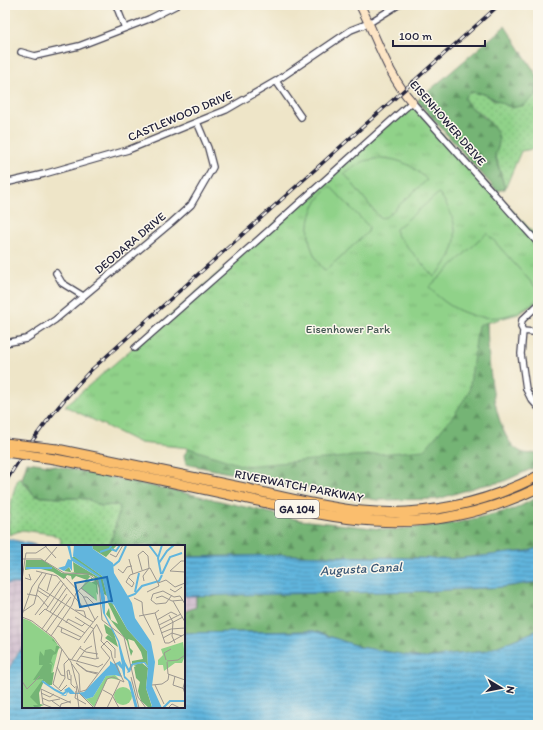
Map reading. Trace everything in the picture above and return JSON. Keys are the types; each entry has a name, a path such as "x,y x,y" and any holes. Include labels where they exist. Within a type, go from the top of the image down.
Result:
{"main road":[{"name":"RIVERWATCH PARKWAY","path":"5,443 57,449 330,506 390,513 432,510 484,499 518,486 538,476"},
{"name":"RIVERWATCH PARKWAY","path":"5,452 55,459 324,515 374,522 397,522 445,518 503,503 538,488"}],"street":[{"path":"116,5 125,28"},
{"path":"21,52 35,56 50,54 79,46 149,19 177,5"},
{"name":"EISENHOWER DRIVE","path":"360,5 390,70 403,91 538,243"},
{"name":"CASTLEWOOD DRIVE","path":"5,183 44,174 128,150 226,110 276,81 351,30 369,23 398,5"},
{"path":"276,81 301,117"},
{"path":"135,348 412,102"},
{"name":"DEODARA DRIVE","path":"5,343 26,339 55,320 171,223 194,200 213,167 208,148 198,122"},
{"path":"56,273 62,283 83,296"},
{"path":"538,305 522,320 521,327 523,331 521,354 523,373 530,399 538,407"},
{"path":"523,331 533,332 538,329"}],"shaded area":[{"path":"5,584 22,584 22,648 18,651 5,675"},
{"path":"196,595 196,607 185,612 185,596"}],"green space":[{"path":"505,26 538,77 536,95 524,105 512,108 484,94 470,92 464,98 469,105 490,122 498,136 499,144 495,155 505,189 497,191 417,101"},
{"path":"538,84 538,145 533,149 521,151 505,189 485,117 468,105 464,98 470,92 484,94 496,101 536,95"},
{"name":"Eisenhower Park","path":"412,102 538,238 538,302 518,314 478,325 469,392 454,415 424,450 244,466 189,448 140,443 65,406 149,334"},
{"path":"380,158 400,161 417,170 427,180 386,217 380,218 344,173 364,161"},
{"path":"330,186 369,227 368,232 325,271 317,261 312,250 309,238 309,227 315,205 321,195"},
{"path":"439,193 451,215 455,236 454,246 450,257 434,277 396,234 396,229"},
{"path":"487,233 538,290 538,298 525,308 511,314 496,317 481,317 453,307 440,298 429,287"},
{"path":"441,314 487,322 491,379 495,404 501,425 510,443 522,452 538,452 538,466 502,482 479,486 438,499 377,500 305,486 286,485 186,464 184,455 189,448"},
{"path":"27,462 56,466 195,495 300,520 391,530 456,523 515,509 538,497 538,548 529,551 453,559 289,555 185,557 185,545 110,545 120,507 117,505 101,506 87,499 35,496 22,479"},
{"path":"19,477 35,496 87,499 101,506 117,505 120,507 110,545 60,545 61,539 52,534 22,530 9,535 11,506 16,483"},
{"path":"538,582 538,630 486,651 423,658 360,647 314,631 185,633 185,612 196,607 196,595 429,591 502,587"}],"water":[{"path":"5,538 36,545 22,545 22,584 5,584"},
{"name":"Augusta Canal","path":"538,548 538,582 502,587 429,591 185,596 185,557 289,555 453,559 529,551"},
{"path":"538,630 538,725 5,725 5,675 22,648 22,708 185,708 185,633 314,631 360,647 423,658 486,651"}],"railway":[{"path":"5,483 44,425 90,371 499,5"}]}
